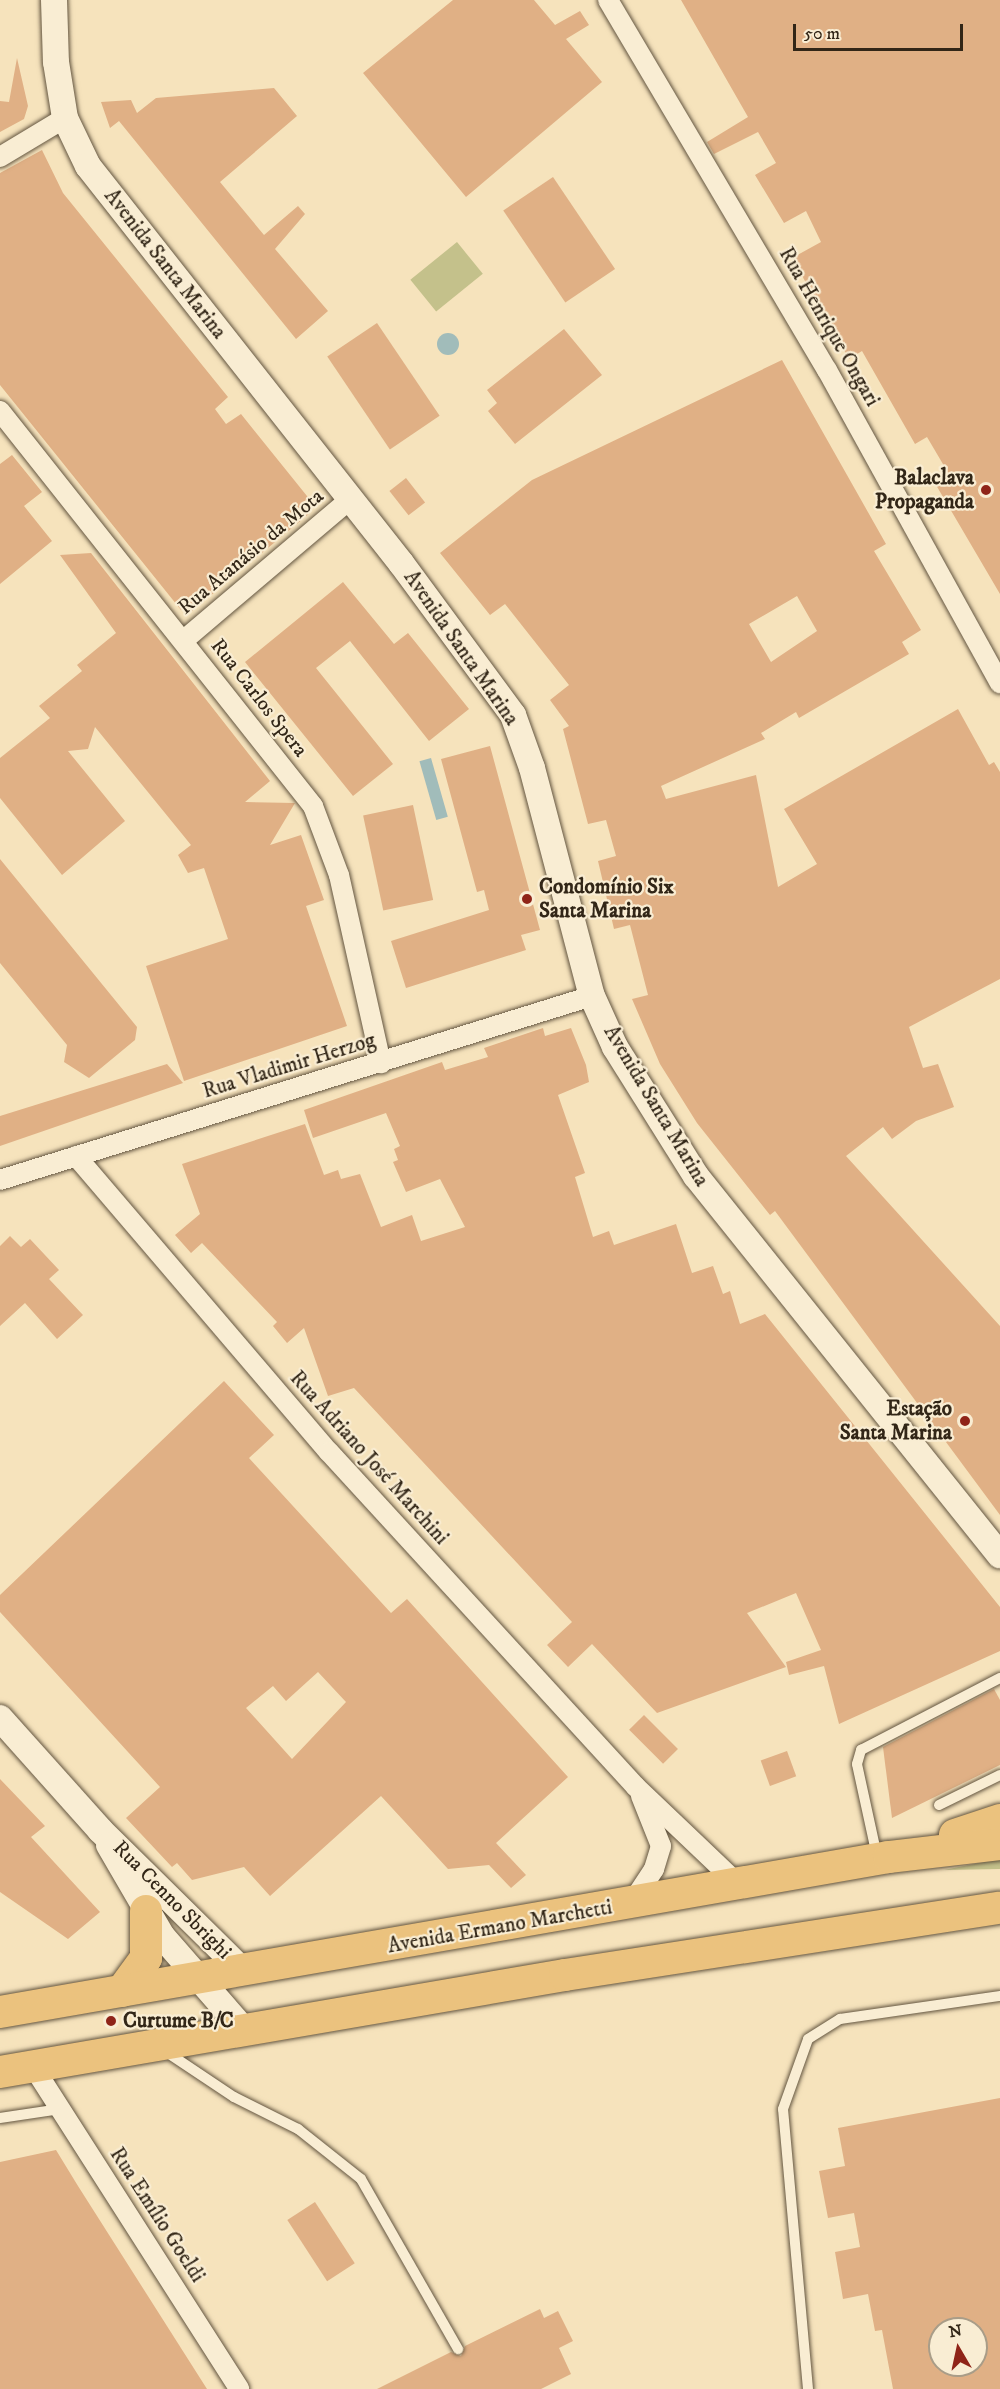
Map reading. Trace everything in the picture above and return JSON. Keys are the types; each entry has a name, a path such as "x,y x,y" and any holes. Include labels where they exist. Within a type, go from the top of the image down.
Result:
{"main road":[{"path":"884,1858 1000,1820"},
{"name":"Avenida Ermano Marchetti","path":"0,2012 740,1886 884,1858 1000,1844"},
{"path":"0,2072 912,1918 1000,1908"},
{"path":"122,1991 146,1958 146,1911"}],"street":[{"name":"Avenida Santa Marina","path":"54,0 56,62 66,118 88,166 349,500 513,715 532,768 592,996 615,1047 696,1176 1000,1555"},
{"name":"Rua Henrique Ongari","path":"608,0 827,370 1000,683"},
{"path":"0,157 66,118"},
{"name":"Rua Carlos Spera","path":"0,411 184,640 313,806 326,834 381,1064"},
{"name":"Rua Atanásio da Mota","path":"184,640 349,500"},
{"name":"Rua Vladimir Herzog","path":"0,1180 381,1064 592,996"},
{"name":"Rua Adriano José Marchini","path":"76,1156 330,1452 635,1786 740,1886"},
{"name":"Rua Cenno Sbrighi","path":"0,1718 100,1830 243,1971"},
{"name":"Rua Adriano José Marchini","path":"630,1904 654,1869 661,1846 654,1817 635,1786"},
{"name":"Rua Cenno Sbrighi","path":"100,1830 146,1911 245,2031"},
{"name":"Rua Emílio Goeldi","path":"34,2067 239,2389"}],"lane":[{"path":"884,1858 857,1764 861,1750 1000,1678"},
{"path":"939,1805 1000,1775"},
{"path":"808,2389 783,2109 808,2039 840,2019 1000,1996"},
{"path":"157,2045 234,2097 298,2129 361,2180 458,2349"},
{"path":"0,2118 60,2109"}],"shaded area":[{"path":"457,242 483,274 436,312 410,280"},
{"path":"1000,1859 1000,1869 944,1870 989,1861"}],"water":[{"path":"448,333 456,336 459,344 456,352 448,355 440,352 437,344 440,336"},
{"path":"431,758 448,817 436,820 419,761"}],"building":[{"path":"453,0 534,0 555,25 580,11 589,25 566,39 602,82 466,197 363,73"},
{"path":"681,0 1000,0 1000,594 936,485 950,476 927,437 915,444 862,351 849,359 792,258 821,242 806,211 784,223 755,175 776,163 758,132 714,154 707,142 748,117"},
{"path":"17,58 28,106 24,119 0,132 0,101 9,102"},
{"path":"274,88 297,116 220,182 264,235 298,206 305,214 275,249 328,311 296,339 119,121 110,128 101,102 131,100 137,113 156,98"},
{"path":"42,150 63,193 228,397 215,409 226,424 241,414 311,501 310,513 192,611 181,610 0,385 0,173"},
{"path":"553,177 615,269 565,303 503,211"},
{"path":"377,323 440,416 390,449 327,357"},
{"path":"564,329 602,375 515,444 488,411 497,403 487,390"},
{"path":"782,360 886,544 874,551 921,630 902,642 909,654 799,718 796,712 761,733 765,739 661,786 666,799 756,775 778,887 817,864 784,809 958,709 989,765 994,762 1000,772 1000,979 909,1027 923,1068 938,1064 954,1107 916,1121 892,1139 883,1127 846,1156 1000,1326 1000,1515 775,1211 770,1215 697,1123 660,1064 632,999 648,995 630,925 614,929 598,861 616,856 606,820 588,824 563,729 569,726 550,700 569,685 505,604 490,615 440,553 532,480","holes":["797,596 817,631 771,662 749,624"]},
{"path":"12,455 42,492 24,506 52,541 0,584 0,464"},
{"path":"406,478 425,502 409,515 389,491"},
{"path":"91,553 270,781 245,802 295,803 270,845 301,835 324,900 306,906 347,1026 184,1081 146,966 228,939 204,868 188,873 178,855 191,845 95,727 88,749 68,751 125,821 62,875 0,798 0,758 50,718 39,706 82,671 77,665 116,633 60,555"},
{"path":"343,582 394,644 408,633 469,709 429,741 350,641 316,668 393,764 353,796 245,662"},
{"path":"490,746 540,930 521,935 526,950 406,988 391,941 489,910 484,890 477,892 441,759"},
{"path":"413,805 433,900 383,910 363,816"},
{"path":"0,859 137,1027 135,1040 89,1078 64,1062 67,1045 0,963"},
{"path":"543,1028 545,1036 571,1028 586,1065 589,1082 558,1095 585,1173 575,1177 593,1237 609,1231 614,1245 676,1224 692,1273 713,1266 723,1294 730,1291 740,1324 765,1314 1000,1607 1000,1651 839,1724 824,1666 789,1675 786,1662 821,1650 796,1593 747,1613 786,1667 657,1713 592,1644 568,1667 547,1645 572,1622 354,1388 328,1396 304,1328 287,1343 273,1326 277,1322 202,1243 191,1253 175,1235 200,1214 182,1164 305,1124 324,1175 338,1170 341,1179 360,1174 381,1227 412,1215 421,1241 465,1227 440,1179 406,1192 393,1162 398,1160 394,1149 400,1146 386,1113 313,1138 304,1110 442,1062 445,1070 488,1057 484,1048"},
{"path":"167,1064 183,1083 0,1146 0,1116"},
{"path":"10,1236 21,1247 30,1239 59,1270 49,1279 83,1315 57,1339 25,1303 0,1326 0,1246"},
{"path":"224,1381 274,1435 249,1458 391,1613 407,1599 568,1777 496,1843 526,1875 511,1888 489,1865 448,1869 381,1796 270,1896 244,1867 192,1880 177,1863 172,1867 126,1818 160,1787 0,1612 0,1595","holes":["318,1672 346,1702 292,1759 246,1708 273,1686 286,1701"]},
{"path":"994,1689 1000,1700 1000,1765 892,1818 883,1747"},
{"path":"644,1715 678,1749 663,1764 629,1730"},
{"path":"787,1751 796,1776 770,1786 761,1761"},
{"path":"0,1779 45,1826 31,1837 100,1912 68,1939 0,1892"},
{"path":"1000,2098 1000,2389 893,2389 882,2330 875,2331 868,2294 843,2299 835,2252 860,2247 854,2213 828,2218 819,2171 845,2166 838,2128"},
{"path":"56,2150 207,2389 0,2389 0,2162"},
{"path":"315,2202 355,2263 327,2281 287,2220"},
{"path":"540,2309 544,2318 558,2311 573,2341 559,2348 571,2374 541,2389 377,2389 451,2352 461,2356 465,2346"}],"place":[{"name":"Balaclava Propaganda","path":"986,490"},
{"name":"Condomínio Six Santa Marina","path":"527,899"},
{"name":"Estação Santa Marina","path":"965,1421"},
{"name":"Curtume B/C","path":"111,2021"}]}
